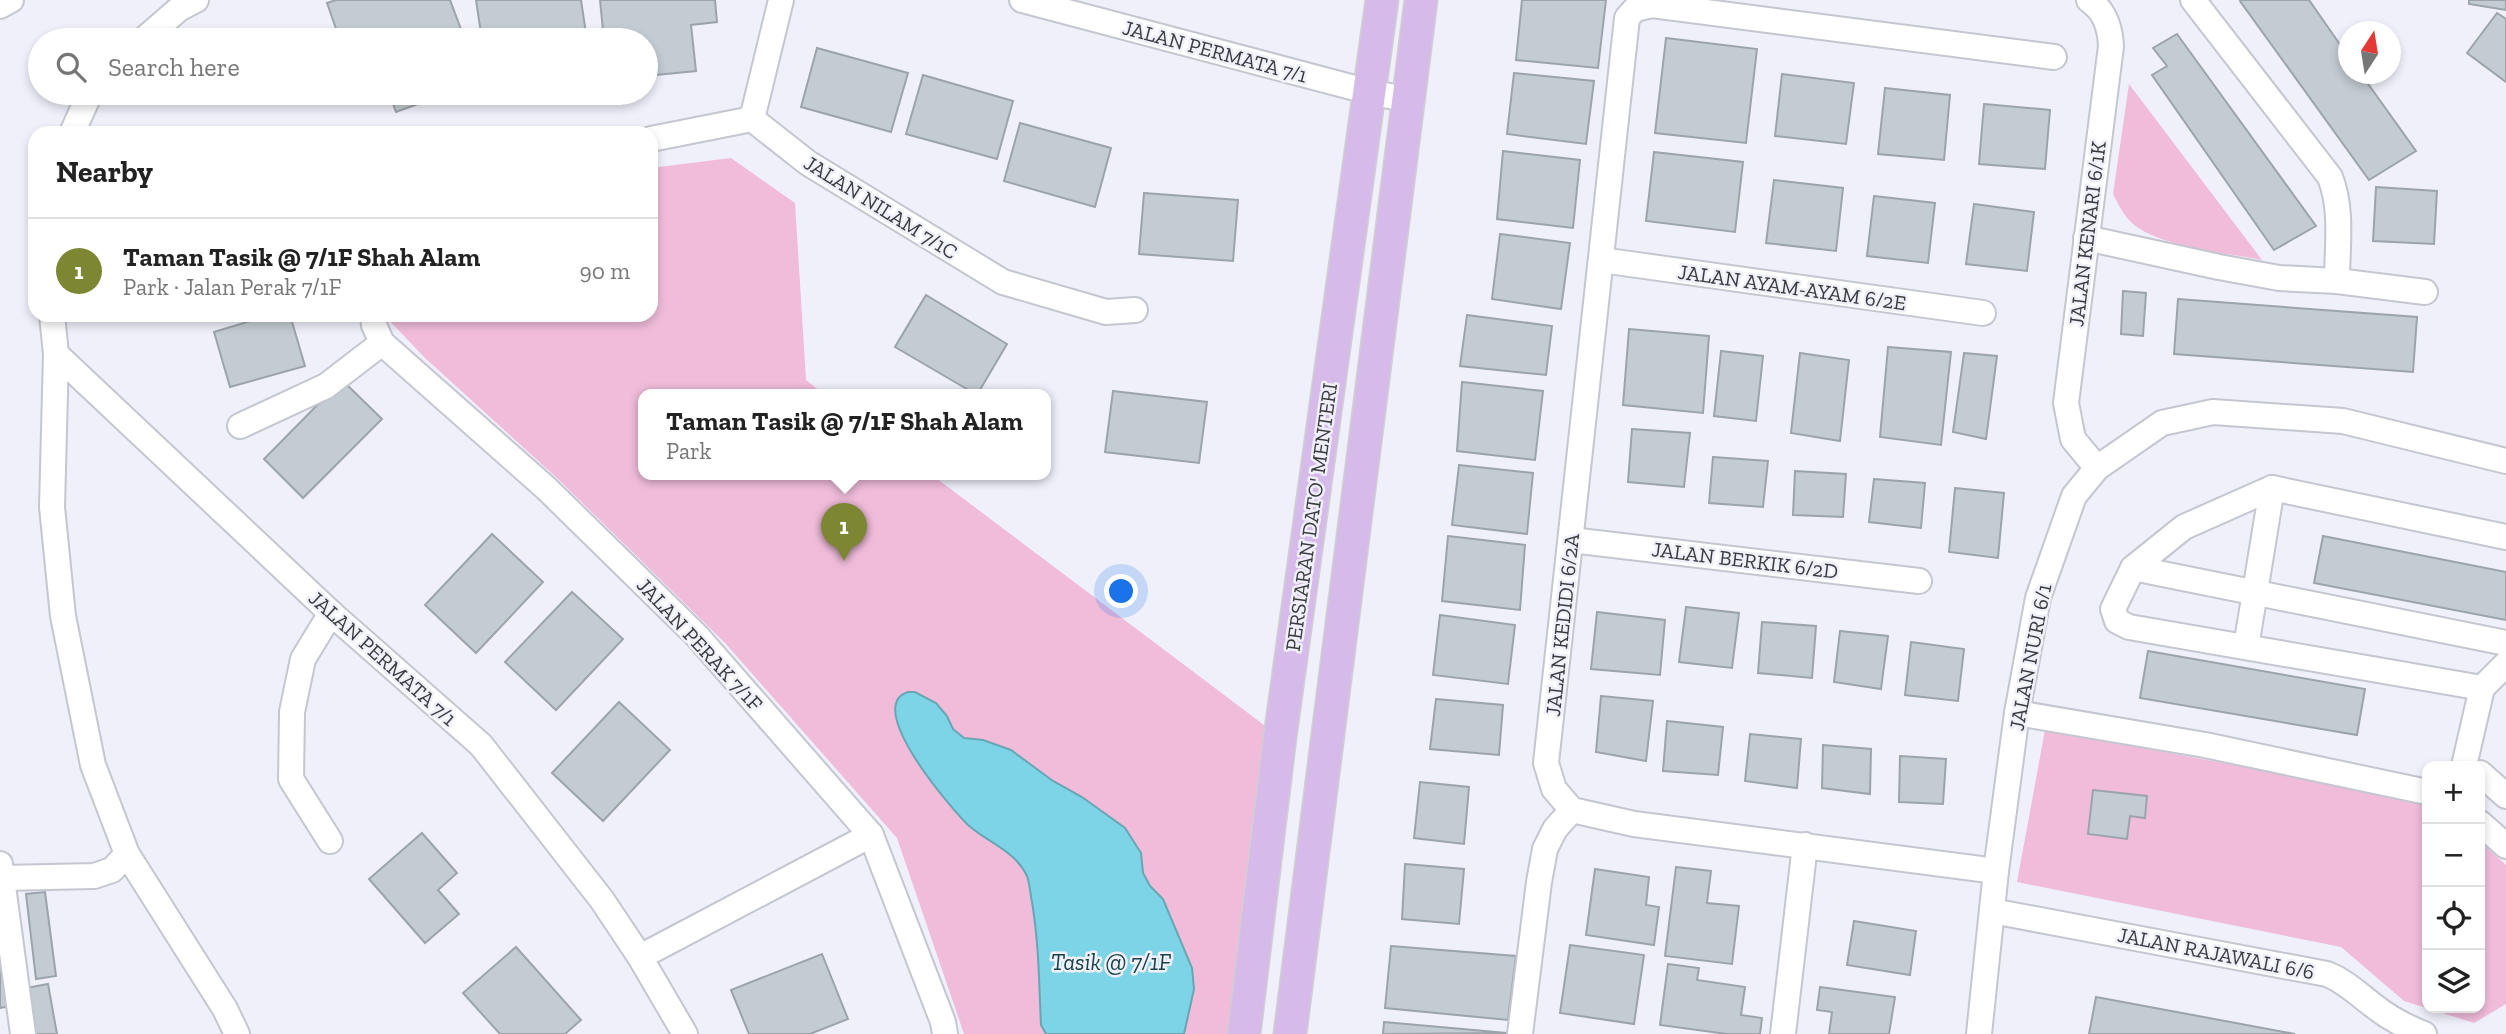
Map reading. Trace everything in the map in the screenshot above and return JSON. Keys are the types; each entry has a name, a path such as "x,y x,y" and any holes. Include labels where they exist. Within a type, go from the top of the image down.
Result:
{"main road":[{"name":"PERSIARAN DATO' MENTERI","path":"1244,1034 1280,737 1382,0"},
{"name":"PERSIARAN DATO' MENTERI","path":"1290,1034 1421,0"}],"street":[{"path":"0,6 11,0"},
{"path":"158,28 179,9 196,0"},
{"path":"658,138 752,119 781,0"},
{"name":"JALAN PERMATA 7/1","path":"1022,0 1057,5 1370,92 1409,100"},
{"name":"JALAN KENARI 6/1K","path":"2089,0 2100,7 2110,31 2111,46 2066,403 2073,439 2097,468"},
{"path":"2193,0 2330,177 2336,194 2338,213 2337,281"},
{"name":"JALAN KEDIDI 6/2A","path":"1572,810 1554,789 1546,763 1627,18 1635,9 1652,5 2054,57"},
{"path":"75,126 85,105"},
{"name":"JALAN NILAM 7/1C","path":"752,119 808,163 1003,282 1106,312 1135,310"},
{"path":"2086,238 2279,278 2337,281 2425,292"},
{"name":"JALAN AYAM-AYAM 6/2E","path":"1601,260 1983,313"},
{"path":"53,322 56,354 52,507 63,617 93,765 127,854 225,1009 237,1034"},
{"name":"JALAN PERAK 7/1F","path":"374,322 382,342 546,488 697,636 871,835 943,1022 945,1034"},
{"path":"240,426 326,386 382,342"},
{"name":"JALAN PERMATA 7/1","path":"56,354 331,613 481,745 602,900 640,957 685,1034"},
{"name":"JALAN NURI 6/1","path":"1979,1034 1996,872 2017,713 2038,598 2074,496 2097,468 2162,423 2213,412 2343,421 2506,461"},
{"path":"2246,647 2272,488"},
{"path":"2482,688 2129,627 2117,621 2113,609 2133,568 2184,527 2272,488 2506,537"},
{"name":"JALAN BERKIK 6/2D","path":"1571,540 1919,581"},
{"path":"2133,568 2506,643"},
{"path":"330,841 291,779 292,712 303,659 331,613"},
{"path":"2470,761 2482,688 2506,664"},
{"path":"2017,713 2205,745 2422,791"},
{"path":"2485,780 2506,796"},
{"path":"1520,1034 1545,849 1555,829 1572,810 1634,824 1996,872"},
{"path":"2481,824 2506,846"},
{"path":"640,957 871,835"},
{"path":"1783,1034 1805,845"},
{"path":"23,1034 2,871 94,876 112,870 127,854"},
{"name":"JALAN RAJAWALI 6/6","path":"1993,911 2327,974 2341,979 2376,1008 2407,1028 2424,1034"}],"shaded area":[{"path":"2129,84 2262,260 2158,238 2143,231 2126,216 2113,194"},
{"path":"731,158 795,203 806,380 817,389 638,389 638,480 939,480 1280,737 1241,1034 964,1034 897,838 725,643 558,479 425,358 391,322 658,322 658,167"},
{"path":"2045,730 2374,791 2422,805 2422,1007 2404,1001 2341,947 2017,882"},
{"path":"2485,846 2506,865 2506,1004 2474,1023 2442,1013 2485,1013"}],"water":[{"name":"Tasik @ 7/1F","path":"908,692 915,692 936,703 953,729 964,738 983,740 1011,750 1125,828 1141,853 1143,873 1150,886 1163,899 1192,968 1194,989 1184,1034 1046,1034 1041,1025 1036,933 1027,876 1015,859 967,824 914,757 902,735 896,716 897,701"}],"building":[{"path":"336,0 450,0 460,28 336,28 327,3"},
{"path":"476,0 581,0 585,28 480,28"},
{"path":"600,0 715,0 717,22 691,25 696,71 658,75 658,28 603,28"},
{"path":"1522,0 1606,0 1598,68 1516,60"},
{"path":"2309,0 2338,42 2338,84 2368,84 2416,151 2369,180 2240,1"},
{"path":"2469,0 2506,0 2506,10 2469,4"},
{"path":"2497,13 2506,19 2506,82 2467,53"},
{"path":"2177,34 2316,226 2274,250 2152,75 2167,66 2153,48"},
{"path":"1666,38 1757,49 1746,143 1655,133"},
{"path":"817,48 908,73 891,132 801,107"},
{"path":"1514,73 1594,81 1586,144 1507,134"},
{"path":"1782,74 1854,83 1846,144 1775,136"},
{"path":"923,75 1013,101 997,159 906,134"},
{"path":"1885,88 1950,95 1944,160 1878,154"},
{"path":"1984,104 2050,110 2045,169 1979,164"},
{"path":"393,105 415,105 396,112"},
{"path":"1020,123 1111,148 1095,207 1004,181"},
{"path":"1503,151 1580,160 1573,228 1497,219"},
{"path":"1654,152 1743,162 1735,232 1646,221"},
{"path":"1774,180 1843,188 1836,251 1766,243"},
{"path":"2376,187 2437,191 2434,244 2373,241"},
{"path":"1144,193 1238,200 1233,261 1139,254"},
{"path":"1874,196 1935,203 1928,263 1867,256"},
{"path":"1974,204 2034,212 2027,271 1966,264"},
{"path":"1500,234 1570,243 1561,309 1492,299"},
{"path":"2123,291 2146,293 2143,336 2121,334"},
{"path":"926,295 1007,344 981,389 967,389 895,347"},
{"path":"2178,299 2417,317 2413,372 2174,354"},
{"path":"1467,315 1552,326 1546,375 1460,366"},
{"path":"247,322 292,322 305,366 230,387 214,332"},
{"path":"1629,329 1709,336 1703,413 1623,405"},
{"path":"1888,347 1951,352 1941,445 1880,437"},
{"path":"1721,351 1763,356 1756,421 1714,416"},
{"path":"1800,353 1849,360 1840,441 1791,433"},
{"path":"1964,353 1997,356 1986,439 1953,432"},
{"path":"342,380 382,419 303,498 264,459"},
{"path":"1462,382 1543,391 1535,460 1457,451"},
{"path":"1113,391 1207,402 1199,463 1105,452"},
{"path":"1632,429 1690,433 1684,487 1628,482"},
{"path":"1713,457 1768,461 1763,507 1709,503"},
{"path":"1459,465 1533,473 1527,534 1452,525"},
{"path":"1795,471 1846,474 1843,517 1793,515"},
{"path":"1874,479 1925,483 1921,528 1869,522"},
{"path":"1955,488 2004,493 1998,558 1949,552"},
{"path":"492,534 543,582 476,653 425,605"},
{"path":"1448,536 1525,545 1520,610 1442,601"},
{"path":"2323,536 2506,572 2506,620 2314,583"},
{"path":"572,592 623,639 556,710 505,662"},
{"path":"1686,607 1739,613 1732,668 1679,662"},
{"path":"1597,612 1665,620 1660,675 1591,669"},
{"path":"1440,615 1515,625 1508,684 1433,675"},
{"path":"1762,622 1816,626 1812,678 1758,673"},
{"path":"1840,631 1888,636 1881,689 1834,682"},
{"path":"1911,642 1964,649 1958,701 1905,695"},
{"path":"2148,651 2365,689 2357,735 2140,698"},
{"path":"1601,696 1653,701 1646,761 1596,752"},
{"path":"1436,699 1503,705 1499,755 1430,749"},
{"path":"619,702 670,750 603,821 552,773"},
{"path":"1667,721 1723,727 1718,775 1663,771"},
{"path":"1750,734 1801,739 1797,788 1745,781"},
{"path":"1823,745 1871,749 1870,794 1822,788"},
{"path":"1900,756 1946,759 1943,804 1899,802"},
{"path":"1420,782 1469,787 1464,844 1414,838"},
{"path":"2093,790 2147,796 2145,818 2130,816 2127,839 2088,834"},
{"path":"422,833 457,873 438,890 459,914 425,943 369,879"},
{"path":"1405,864 1464,869 1459,924 1402,919"},
{"path":"1676,867 1711,871 1707,903 1739,906 1732,964 1665,956"},
{"path":"1595,869 1649,877 1646,905 1659,907 1654,945 1586,935"},
{"path":"45,892 56,976 36,979 26,894"},
{"path":"1854,921 1916,931 1910,975 1847,965"},
{"path":"0,925 11,1006 0,1008"},
{"path":"1570,945 1644,955 1634,1024 1560,1013"},
{"path":"1391,946 1516,956 1508,1020 1385,1008"},
{"path":"516,947 581,1020 565,1034 500,1034 463,993"},
{"path":"822,954 848,1019 810,1034 749,1034 731,990"},
{"path":"1668,964 1699,968 1697,980 1745,987 1741,1015 1762,1018 1760,1034 1727,1034 1660,1025"},
{"path":"48,984 57,1034 34,1034 26,988"},
{"path":"1820,987 1895,997 1889,1034 1829,1034 1832,1012 1817,1010"},
{"path":"2096,997 2295,1034 2089,1034"},
{"path":"1384,1022 1507,1033 1383,1034"}],"place":[{"name":"Taman Tasik @ 7/1F Shah Alam","path":"844,561"}]}
